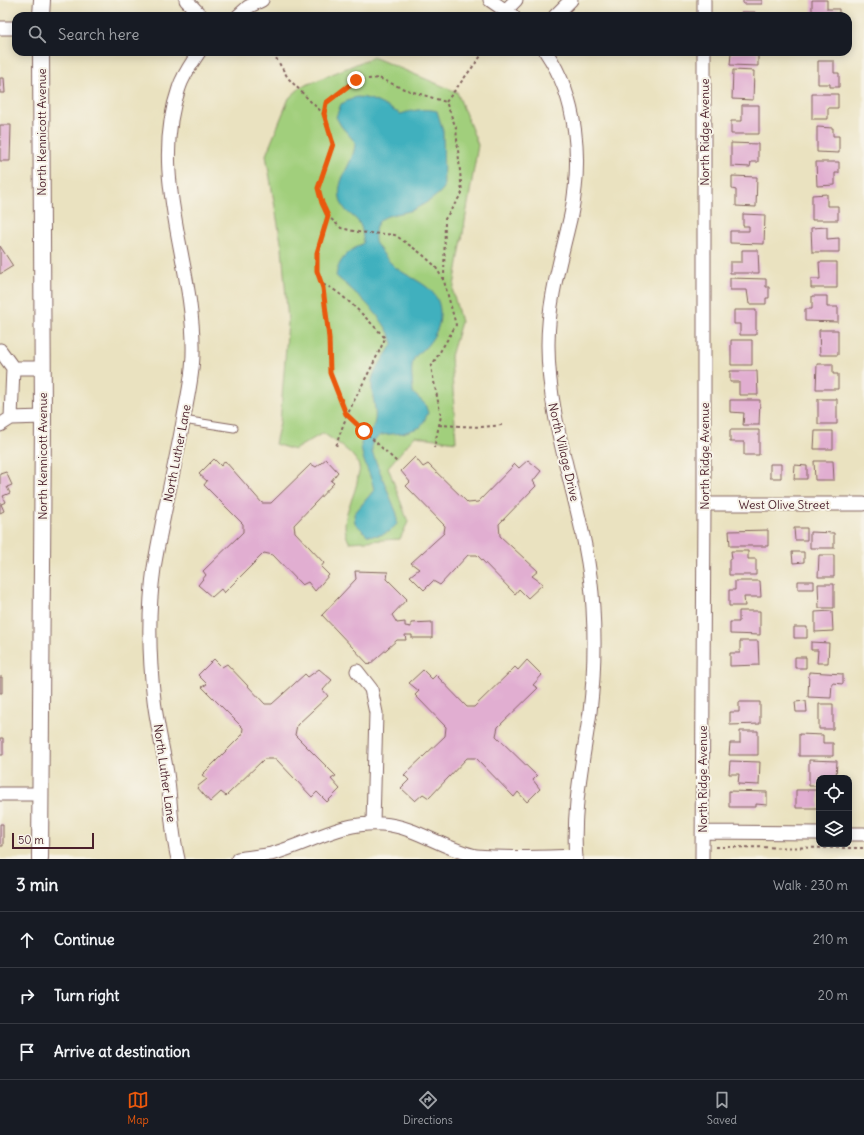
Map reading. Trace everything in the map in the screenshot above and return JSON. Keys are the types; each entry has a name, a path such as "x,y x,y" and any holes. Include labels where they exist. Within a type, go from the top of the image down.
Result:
{"street":[{"path":"41,12 42,0"},
{"path":"186,0 197,12"},
{"path":"245,4 262,0"},
{"path":"490,0 508,12"},
{"path":"510,12 516,0"},
{"path":"560,12 571,0"},
{"path":"704,0 704,12"},
{"path":"0,28 12,28"},
{"name":"North Kennicott Avenue","path":"40,859 39,794 43,417 41,56"},
{"name":"North Luther Lane","path":"178,859 174,843 168,780 154,700 150,632 151,595 154,567 192,367 192,328 188,286 173,216 169,167 169,138 171,115 179,86 197,56"},
{"name":"North Village Drive","path":"548,56 559,74 567,94 574,129 576,162 576,181 571,215 554,282 549,314 549,379 558,430 585,547 594,610 590,710 578,784 576,857"},
{"name":"North Ridge Avenue","path":"702,859 704,56"},
{"path":"0,350 13,368 6,422 43,417"},
{"path":"13,368 42,368"},
{"name":"West Olive Street","path":"704,504 864,504"},
{"path":"357,671 371,689 376,713 373,824"},
{"path":"0,794 39,794"},
{"path":"238,859 272,854 345,827 373,824 396,826 457,851 477,857 498,859 576,857"},
{"path":"702,832 816,833"},
{"path":"852,834 864,834"}],"lane":[{"path":"183,420 234,428"}],"path":[{"path":"275,56 288,78 324,114"},
{"path":"446,102 481,56"},
{"path":"434,448 441,416 431,368 456,325 444,281 435,266 422,254 395,235 358,232 341,228 328,216 322,203 318,188 333,144 324,114 326,103 356,80 378,78 404,89 446,102"},
{"path":"444,281 445,219 462,193 456,128 446,102"},
{"path":"328,216 317,253 317,271 322,284 329,338 330,373 346,414 398,462"},
{"path":"322,284 329,285 340,294 374,325 385,338 360,392 346,414 336,446"},
{"path":"439,425 481,427 503,425"},
{"path":"716,847 864,848"}],"green space":[{"path":"373,57 457,92 478,145 453,292 461,322 451,356 456,442 415,436 388,467 408,522 400,539 349,542 345,525 346,517 357,484 359,470 354,457 323,433 294,450 275,444 280,422 288,322 282,248 266,155 289,98 301,87"}],"water":[{"path":"356,97 362,97 374,101 401,114 419,110 437,111 443,131 444,188 435,197 415,209 390,215 380,221 376,226 375,243 393,265 426,286 436,296 439,303 440,317 434,336 428,345 415,357 412,365 413,393 425,404 428,413 421,427 403,433 381,435 372,442 372,452 397,514 397,524 384,534 376,536 367,535 355,523 354,514 374,490 364,461 361,443 374,425 375,406 372,388 373,376 393,343 389,333 377,315 361,298 336,276 339,265 345,256 363,243 361,226 342,205 339,190 352,157 355,142 341,126 336,117 341,104"}],"building":[{"path":"743,0 762,0 762,4 743,4"},
{"path":"812,0 827,0 827,9 839,9 839,12 812,12"},
{"path":"731,56 758,56 758,66 730,65"},
{"path":"818,61 834,61 834,73 839,73 839,87 830,87 830,84 818,84"},
{"path":"733,70 754,71 753,100 732,99"},
{"path":"0,78 4,78 5,93 0,93"},
{"path":"812,94 838,94 838,108 828,108 828,119 812,119"},
{"path":"742,105 759,105 759,134 731,134 731,121 742,121"},
{"path":"0,125 11,125 10,161 0,161"},
{"path":"817,127 833,128 833,136 839,136 839,153 817,152"},
{"path":"731,143 758,144 758,162 751,162 750,167 731,166"},
{"path":"816,162 839,162 839,173 835,173 835,185 817,186"},
{"path":"732,176 757,177 756,207 736,206 736,190 732,189"},
{"path":"827,194 827,206 838,206 838,220 812,220 812,195"},
{"path":"743,214 765,215 764,244 730,243 730,231 749,231 749,226 743,226"},
{"path":"827,227 827,239 839,238 839,252 812,252 811,228"},
{"path":"0,246 13,266 0,274"},
{"path":"742,250 758,250 759,273 730,273 730,262 742,262"},
{"path":"819,262 837,262 837,288 811,288 811,279 820,279"},
{"path":"730,278 766,279 766,287 769,287 769,298 766,298 766,304 749,304 747,290 730,290"},
{"path":"812,296 827,296 827,307 838,307 838,322 805,321 805,309 812,309"},
{"path":"734,310 756,310 756,335 740,335 740,324 734,324"},
{"path":"819,330 838,330 838,355 820,355"},
{"path":"731,340 752,340 752,365 731,365"},
{"path":"817,364 833,364 833,374 838,374 838,389 816,389"},
{"path":"730,371 757,371 758,395 739,395 739,382 730,382"},
{"path":"818,399 837,399 837,424 818,424"},
{"path":"730,400 760,400 759,425 743,425 744,413 730,412"},
{"path":"730,430 759,430 759,455 744,455 744,442 730,442"},
{"path":"815,431 833,431 833,449 814,449"},
{"path":"415,457 423,467 428,464 468,503 478,502 515,464 519,468 528,460 541,471 533,481 536,486 499,524 500,536 538,571 532,576 543,584 528,598 519,589 515,594 477,555 468,555 440,585 433,581 424,590 410,576 419,569 411,563 444,533 445,526 406,486 410,482 401,471"},
{"path":"214,459 221,466 225,461 262,503 271,503 311,464 316,467 326,459 338,472 331,481 334,483 294,525 295,532 324,563 321,567 329,575 315,591 308,582 302,585 273,555 264,553 224,593 221,589 212,597 198,585 206,575 203,571 243,532 243,524 204,485 207,481 199,474"},
{"path":"814,461 833,461 834,480 815,480"},
{"path":"770,464 781,464 781,478 770,478"},
{"path":"795,465 807,466 807,479 794,479"},
{"path":"6,472 12,485 7,487 10,493 3,496 6,502 1,504 4,511 0,513 0,474"},
{"path":"794,528 807,528 807,540 795,540"},
{"path":"768,530 768,546 730,546 729,531"},
{"path":"810,532 834,533 834,548 810,548"},
{"path":"731,551 748,551 748,559 756,559 756,575 729,575 729,559 732,559"},
{"path":"792,552 804,552 804,562 793,563"},
{"path":"819,555 834,555 834,577 818,577"},
{"path":"355,571 388,572 387,579 407,599 392,615 397,623 405,622 405,626 411,627 411,623 432,622 432,638 412,638 412,635 405,635 406,640 397,640 369,665 322,615 356,579"},
{"path":"735,581 760,581 761,597 744,597 745,606 729,606 729,590 735,590"},
{"path":"798,581 814,581 814,589 798,589"},
{"path":"818,584 834,584 834,608 819,608"},
{"path":"739,611 760,611 760,635 730,634 730,622 739,622"},
{"path":"832,611 833,631 815,632 815,612"},
{"path":"794,627 807,627 807,638 794,638"},
{"path":"740,641 758,641 759,665 730,666 730,653 740,653"},
{"path":"811,642 829,643 828,663 817,663 818,650 811,650"},
{"path":"795,657 806,657 806,668 795,668"},
{"path":"214,659 222,667 227,664 265,704 272,704 305,674 308,677 319,669 332,680 323,690 328,696 297,725 295,735 336,776 331,779 340,789 327,802 317,792 312,797 276,759 264,759 226,796 221,792 210,802 197,787 207,779 202,775 242,735 243,728 202,687 207,684 198,675"},
{"path":"527,660 542,675 533,685 538,688 498,727 496,736 537,776 533,780 540,789 527,802 518,792 514,797 476,758 467,758 429,798 423,794 415,801 401,788 409,780 404,775 445,736 446,727 415,695 419,691 409,683 423,670 432,679 436,675 467,707 474,707 515,667 518,670"},
{"path":"809,672 843,674 843,684 832,683 831,698 808,697"},
{"path":"0,677 2,677 2,693 0,693"},
{"path":"806,701 807,712 796,712 795,702"},
{"path":"739,702 760,702 760,724 730,725 730,712 739,712"},
{"path":"819,704 833,704 833,729 819,729"},
{"path":"740,731 758,731 758,755 729,755 730,743 740,743"},
{"path":"799,734 823,735 823,743 833,743 833,756 799,756"},
{"path":"0,738 3,738 3,755 0,755"},
{"path":"809,760 837,761 836,775 816,775 816,786 809,786"},
{"path":"730,761 760,762 759,785 738,784 739,774 729,774"},
{"path":"796,790 816,790 816,808 796,808"},
{"path":"729,791 767,792 767,805 756,804 756,807 729,807"},
{"path":"0,824 3,824 3,846 0,846"}],"route":[{"path":"356,80 326,103 324,114 333,144 318,188 322,203 328,216 317,253 317,271 323,288 329,338 330,373 346,414 364,431"}]}
